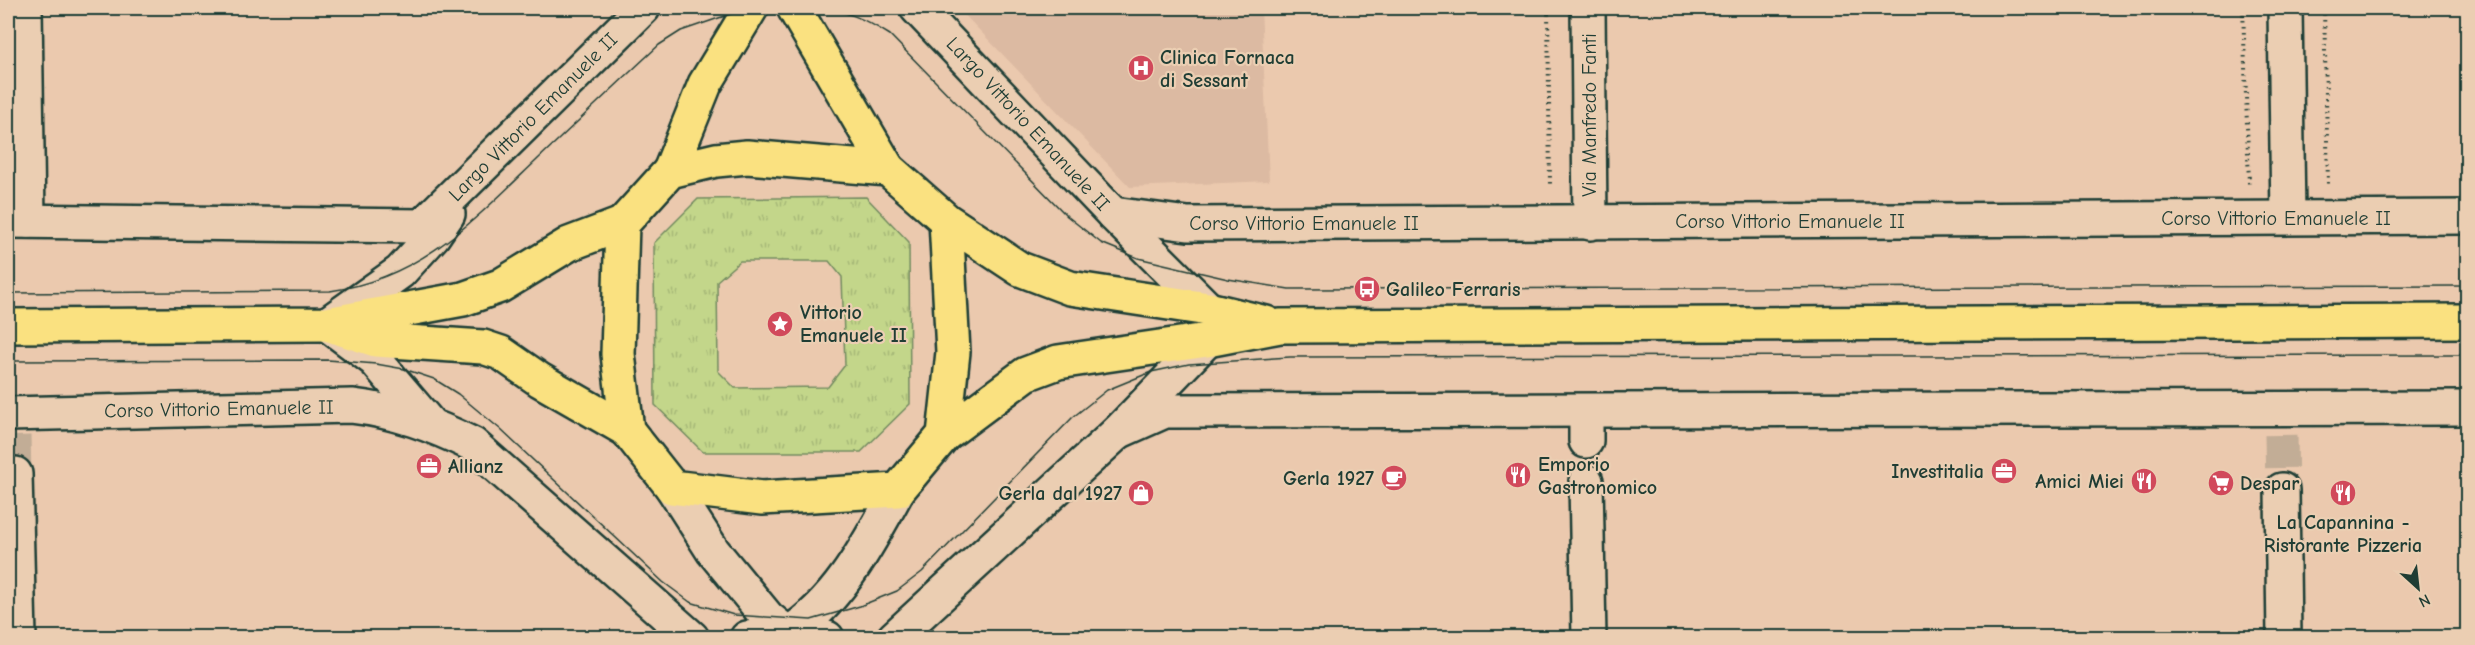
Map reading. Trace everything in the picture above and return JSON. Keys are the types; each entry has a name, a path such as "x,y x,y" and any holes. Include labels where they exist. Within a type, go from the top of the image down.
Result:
{"main road":[{"path":"8,326 327,324 463,299 500,286 569,244 622,224 670,171 705,84 751,8"},
{"path":"794,8 888,169 946,220 1020,269 1070,288 1207,325 2468,321"},
{"path":"670,171 747,157 888,169"},
{"path":"944,435 953,352 946,220"},
{"path":"622,224 618,354 627,430"},
{"path":"327,324 376,340 483,347 501,353 540,380 627,430 672,487 762,498 898,490 944,435 1026,374 1058,362 1207,325"}],"street":[{"path":"18,221 25,8"},
{"name":"Largo Vittorio Emanuele II","path":"18,221 422,226 643,8"},
{"name":"Largo Vittorio Emanuele II","path":"917,8 1113,214 1207,325"},
{"name":"Via Manfredo Fanti","path":"1588,8 1590,223"},
{"path":"2285,8 2288,217"},
{"path":"476,172 433,236 400,272 327,324 375,360 428,422 472,444 692,638"},
{"name":"Corso Vittorio Emanuele II","path":"1113,214 1188,224 2468,217"},
{"path":"894,638 1118,432 1207,325"},
{"name":"Corso Vittorio Emanuele II","path":"11,421 352,406 375,409 428,422"},
{"path":"1118,432 1166,411 1586,427 2281,422 2468,408"},
{"path":"15,474 19,638"},
{"path":"1586,481 1589,638"},
{"path":"672,487 713,551 768,618 789,636"},
{"path":"789,636 811,620 855,565 898,490"},
{"path":"2282,490 2284,638"},
{"path":"747,638 789,636 827,638"}],"path":[{"path":"2324,8 2328,189"}],"shaded area":[{"name":"Clinica Fornaca di Sessant","path":"958,8 1261,8 1269,181 1130,187"}],"green space":[{"path":"866,197 909,242 910,404 861,452 703,452 655,405 654,243 698,199","holes":["740,261 829,261 842,277 845,365 828,387 735,388 718,371 717,281"]}],"tunnel":[{"path":"2281,435 2282,490"},
{"path":"14,436 15,474"}],"tram line":[{"path":"8,293 330,291 392,274 444,244 467,225 659,45 681,31 748,8"},
{"path":"815,8 835,10 854,16 890,35 1067,216 1101,243 1138,258 1228,279 1289,289 2468,286"},
{"path":"8,361 328,360 404,369 434,379 458,394 500,429 663,582 690,602 734,615 811,620 860,606 897,591 922,572 1073,417 1107,390 1151,372 1189,364 1290,357 2468,355"}],"place":[{"name":"Clinica Fornaca di Sessant","path":"1141,68"},
{"name":"Galileo Ferraris","path":"1367,289"},
{"name":"Vittorio Emanuele II","path":"780,324"},
{"name":"Allianz","path":"429,466"},
{"name":"Investitalia","path":"2004,471"},
{"name":"Emporio Gastronomico","path":"1518,475"},
{"name":"Gerla 1927","path":"1394,478"},
{"name":"Amici Miei","path":"2144,481"},
{"name":"Despar","path":"2221,483"},
{"name":"Gerla dal 1927","path":"1141,493"},
{"name":"La Capannina - Ristorante Pizzeria","path":"2343,493"}]}
